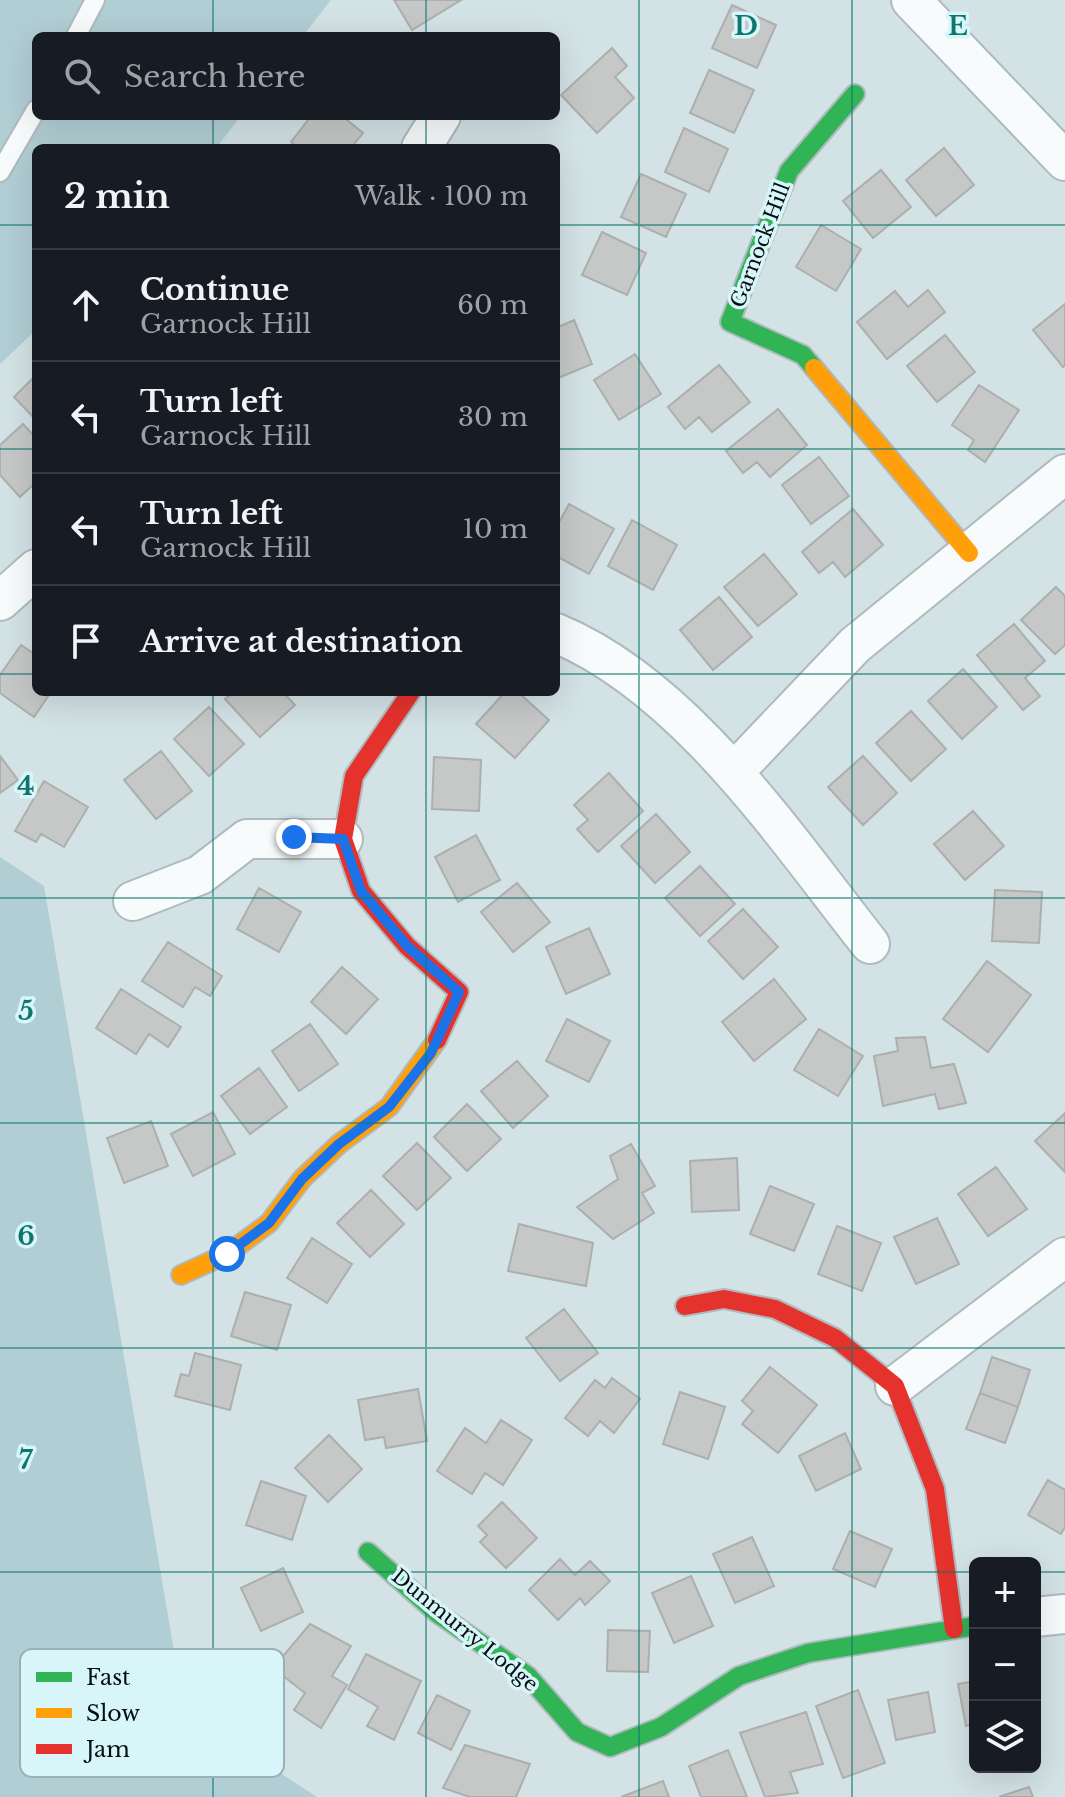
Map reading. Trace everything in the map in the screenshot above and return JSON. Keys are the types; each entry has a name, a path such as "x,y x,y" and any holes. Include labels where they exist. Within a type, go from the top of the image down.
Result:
{"street":[{"path":"911,0 1065,161"},
{"name":"Garnock Hill","path":"855,94 789,171 730,322 803,355 969,553"},
{"path":"424,144 438,120"},
{"path":"734,772 855,645 1065,474"},
{"path":"0,601 32,573"},
{"path":"560,635 648,691 734,772 870,944"},
{"path":"181,1275 227,1254 269,1223 302,1179 339,1144 389,1107 431,1053 459,992 407,946 361,891 343,839 354,776 408,696"},
{"path":"133,901 200,875 247,839 343,839"},
{"path":"895,1386 1065,1257"},
{"path":"685,1306 724,1299 775,1309 835,1338 895,1386 935,1489 948,1565 954,1629"},
{"name":"Dunmurry Lodge","path":"368,1552 437,1613 528,1676 577,1732 610,1747 661,1727 739,1676 808,1653 969,1627"},
{"path":"1041,1616 1065,1614"}],"lane":[{"path":"78,32 95,0"},
{"path":"0,172 32,117"}],"shaded area":[{"path":"0,0 331,0 306,32 32,32 32,120 238,120 219,144 32,144 32,334 0,364"},
{"path":"0,857 44,886 174,1649 20,1649 20,1777 284,1775 317,1797 0,1797"}],"building":[{"path":"394,0 461,0 412,30"},
{"path":"732,5 776,25 757,68 712,48"},
{"path":"612,48 627,66 615,77 634,98 597,133 561,95"},
{"path":"709,70 754,90 734,133 690,113"},
{"path":"308,120 347,120 363,133 354,144 291,142"},
{"path":"684,128 728,149 709,192 665,172"},
{"path":"944,148 974,185 936,216 906,180"},
{"path":"881,170 911,207 873,238 843,201"},
{"path":"641,174 686,194 666,237 621,217"},
{"path":"821,225 861,249 836,291 796,267"},
{"path":"602,232 646,253 627,295 582,275"},
{"path":"928,290 945,312 887,359 857,322 895,291 908,307"},
{"path":"1065,304 1065,365 1063,367 1033,330"},
{"path":"574,320 592,364 560,377 560,326"},
{"path":"945,335 975,372 937,402 907,366"},
{"path":"635,354 661,394 619,420 594,380"},
{"path":"719,365 750,402 712,432 699,417 685,429 668,407"},
{"path":"32,379 32,416 14,397"},
{"path":"979,385 1019,410 985,462 968,450 974,440 952,425"},
{"path":"778,409 807,445 770,477 757,462 743,473 726,451"},
{"path":"23,424 32,434 32,486 20,497 0,475 0,445"},
{"path":"819,457 849,496 811,524 782,485"},
{"path":"569,504 614,529 589,574 560,558 560,521"},
{"path":"853,509 883,545 845,577 833,562 819,573 802,552"},
{"path":"632,520 677,545 653,590 608,566"},
{"path":"764,554 797,594 758,626 724,587"},
{"path":"1056,587 1065,596 1065,645 1055,654 1021,620"},
{"path":"719,597 752,637 713,670 680,630"},
{"path":"1014,624 1045,661 1025,678 1040,696 1023,710 977,655"},
{"path":"21,645 32,652 32,696 48,696 34,717 0,693 0,675"},
{"path":"963,669 997,707 962,739 928,701"},
{"path":"228,696 287,696 295,705 260,737 225,699"},
{"path":"501,696 522,696 549,720 515,758 476,724"},
{"path":"209,707 244,744 209,776 174,739"},
{"path":"911,711 946,749 911,781 876,743"},
{"path":"161,751 192,791 156,819 124,780"},
{"path":"0,756 18,780 0,793"},
{"path":"863,756 897,793 863,825 828,787"},
{"path":"434,757 481,760 479,811 432,809"},
{"path":"609,773 643,811 598,852 577,829 588,820 574,805"},
{"path":"44,781 88,807 64,847 41,834 36,842 15,831"},
{"path":"973,811 1004,846 965,880 934,844"},
{"path":"656,814 690,852 655,883 621,846"},
{"path":"476,835 500,880 458,902 435,857"},
{"path":"700,866 735,904 700,936 665,898"},
{"path":"517,883 550,922 513,952 481,912"},
{"path":"259,888 301,912 279,952 237,929"},
{"path":"995,890 1042,892 1039,943 992,941"},
{"path":"743,909 778,947 743,979 708,941"},
{"path":"589,928 610,974 566,994 546,947"},
{"path":"168,942 222,976 210,996 195,987 183,1007 142,981"},
{"path":"987,961 1031,995 988,1052 943,1019"},
{"path":"342,967 378,999 346,1034 311,1002"},
{"path":"774,979 806,1019 754,1061 722,1022"},
{"path":"121,989 181,1027 168,1047 149,1034 136,1054 96,1028"},
{"path":"567,1019 610,1041 589,1082 546,1061"},
{"path":"310,1024 338,1064 299,1091 272,1051"},
{"path":"819,1029 863,1056 838,1096 794,1070"},
{"path":"925,1037 931,1068 954,1064 966,1103 939,1109 935,1094 883,1106 874,1056 898,1051 896,1038"},
{"path":"517,1061 548,1096 513,1128 481,1091"},
{"path":"259,1068 287,1107 250,1134 221,1096"},
{"path":"467,1104 501,1139 467,1171 434,1137"},
{"path":"213,1112 235,1154 193,1176 171,1134"},
{"path":"1065,1113 1065,1172 1035,1141"},
{"path":"151,1121 168,1166 124,1183 107,1138"},
{"path":"417,1143 451,1178 417,1210 383,1176"},
{"path":"631,1144 655,1186 642,1193 654,1213 613,1239 577,1207 618,1179 610,1156"},
{"path":"737,1158 739,1210 692,1212 690,1161"},
{"path":"996,1167 1027,1209 988,1236 958,1194"},
{"path":"770,1186 814,1204 794,1251 750,1234"},
{"path":"371,1190 404,1224 370,1257 337,1223"},
{"path":"937,1218 959,1264 916,1284 894,1237"},
{"path":"519,1224 593,1243 586,1286 508,1271"},
{"path":"837,1226 881,1243 862,1291 818,1274"},
{"path":"312,1238 352,1264 327,1303 287,1278"},
{"path":"245,1292 291,1305 277,1350 231,1336"},
{"path":"564,1309 598,1353 560,1381 526,1338"},
{"path":"195,1353 241,1365 230,1410 175,1396 181,1374 189,1376"},
{"path":"992,1357 1030,1370 1018,1407 980,1393"},
{"path":"770,1367 817,1405 778,1453 742,1424 753,1411 742,1401"},
{"path":"612,1378 640,1399 614,1433 600,1421 588,1436 565,1418 595,1380 605,1388"},
{"path":"418,1389 427,1441 386,1448 384,1437 365,1440 358,1400"},
{"path":"680,1392 725,1407 708,1459 663,1444"},
{"path":"980,1393 1018,1407 1005,1443 966,1429"},
{"path":"501,1420 532,1440 503,1485 485,1473 472,1494 437,1471 465,1428 486,1443"},
{"path":"845,1433 861,1469 816,1491 799,1456"},
{"path":"329,1435 362,1469 328,1502 295,1468"},
{"path":"1048,1480 1065,1490 1065,1527 1061,1534 1028,1515"},
{"path":"261,1481 306,1496 292,1540 246,1525"},
{"path":"502,1502 537,1538 506,1568 480,1542 487,1535 478,1526"},
{"path":"850,1531 892,1549 875,1587 833,1569"},
{"path":"752,1537 774,1586 735,1603 713,1554"},
{"path":"560,1559 575,1575 590,1561 610,1581 585,1605 580,1598 558,1620 529,1590"},
{"path":"283,1568 303,1612 261,1631 241,1588"},
{"path":"691,1576 713,1626 674,1643 652,1593"},
{"path":"310,1624 351,1646 332,1676 347,1685 321,1728 294,1710 305,1693 284,1677 284,1655"},
{"path":"608,1630 650,1631 648,1672 607,1671"},
{"path":"366,1654 421,1681 394,1740 367,1726 378,1707 348,1689"},
{"path":"969,1682 969,1725 966,1726 958,1684"},
{"path":"858,1690 885,1763 843,1778 816,1706"},
{"path":"928,1692 935,1732 896,1740 888,1700"},
{"path":"437,1695 470,1711 451,1750 418,1733"},
{"path":"806,1712 823,1764 790,1772 798,1793 765,1797 740,1733"},
{"path":"465,1745 530,1764 516,1797 470,1797 443,1788"},
{"path":"728,1750 747,1797 701,1797 689,1766"},
{"path":"663,1781 669,1797 621,1797"},
{"path":"1029,1787 1033,1797 999,1797"}],"traffic: fast":[{"path":"814,368 803,355 730,322 789,171 855,94"},
{"path":"368,1552 437,1613 528,1676 577,1732 610,1747 661,1727 739,1676 808,1653 969,1627"}],"traffic: slow":[{"path":"814,368 969,553"},
{"path":"181,1275 227,1254 269,1223 302,1179 339,1144 389,1107 437,1040"}],"traffic: jam":[{"path":"408,696 354,776 343,839 361,891 407,946 459,992 437,1040"},
{"path":"685,1306 724,1299 775,1309 835,1338 895,1386 935,1489 954,1629"}],"route":[{"path":"227,1254 269,1223 302,1179 339,1144 389,1107 431,1053 459,992 407,946 361,891 343,839 294,837"}]}
